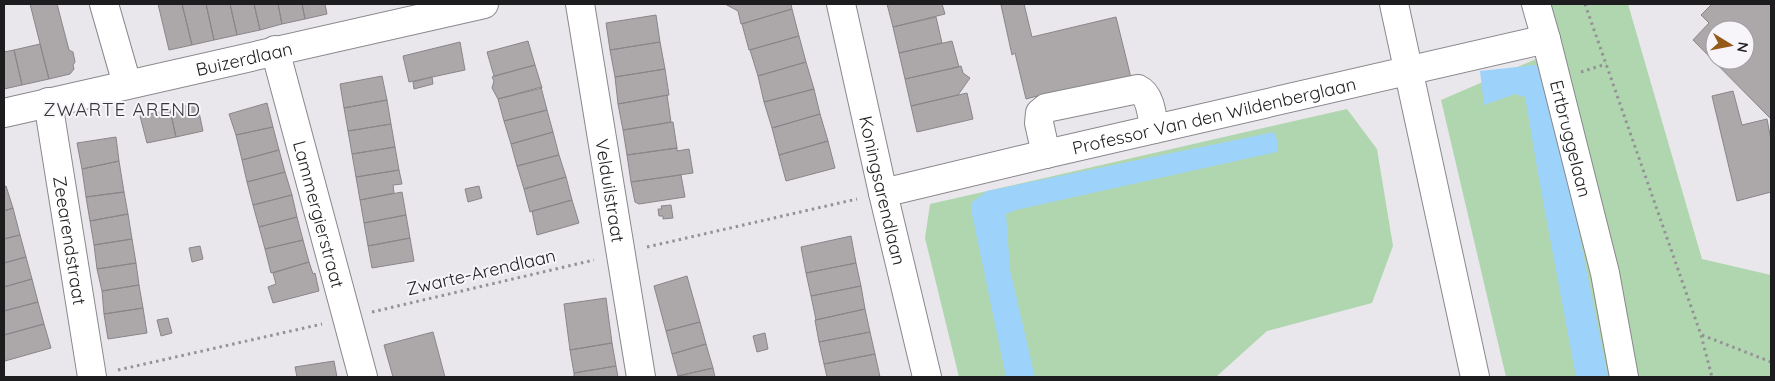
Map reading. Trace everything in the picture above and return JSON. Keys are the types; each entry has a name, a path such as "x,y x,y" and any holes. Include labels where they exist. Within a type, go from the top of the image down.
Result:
{"street":[{"path":"104,4 127,84"},
{"name":"Buizerdlaan","path":"4,113 484,4"},
{"name":"Velduilstraat","path":"580,4 641,377"},
{"name":"Koningsarendlaan","path":"841,4 883,193 927,377"},
{"path":"1394,4 1475,377"},
{"name":"Ertbruggelaan","path":"1536,4 1605,273 1624,377"},
{"name":"Professor Van den Wildenberglaan","path":"883,193 1546,38"},
{"name":"Lammergierstraat","path":"276,50 363,377"},
{"path":"1046,154 1040,113 1046,108 1138,89 1143,91 1148,99 1154,129"},
{"name":"Zeearendstraat","path":"48,102 92,377"}],"path":[{"path":"1585,4 1701,335 1712,377"},
{"name":"Zwarte-Arendlaan","path":"92,377 883,193"},
{"path":"1701,335 1771,362"}],"green space":[{"path":"1544,4 1628,4 1702,259 1771,275 1771,377 1506,377 1441,100 1557,50"},
{"path":"1347,109 1377,149 1393,246 1372,303 1267,331 1216,377 959,377 925,238 930,204"}],"water":[{"path":"1534,65 1541,67 1548,79 1608,377 1576,377 1525,97 1515,94 1484,105 1480,71"},
{"path":"1274,132 1278,143 1277,152 1016,210 1006,214 1010,270 1035,377 1006,377 971,203 987,191"}],"building":[{"path":"30,4 57,4 69,50 73,52 75,62 73,65 74,69 70,74 49,79"},
{"path":"158,4 182,4 192,45 169,50"},
{"path":"182,4 206,4 214,40 192,45"},
{"path":"206,4 230,4 237,35 214,40"},
{"path":"230,4 254,4 260,30 237,35"},
{"path":"254,4 278,4 282,24 260,30"},
{"path":"278,4 302,4 305,19 282,24"},
{"path":"302,4 325,4 327,14 305,19"},
{"path":"725,4 791,4 792,9 741,24 738,11"},
{"path":"887,4 942,4 945,14 893,27"},
{"path":"1024,4 1032,37 1116,17 1132,82 1047,102 1045,94 1026,99 1015,53 1012,55 1001,5"},
{"path":"1712,4 1771,4 1771,119 1723,70 1755,70 1755,20 1706,20 1701,15"},
{"path":"792,9 799,36 749,50 742,24"},
{"path":"656,15 660,42 610,50 606,23"},
{"path":"936,17 942,43 899,53 893,27"},
{"path":"1705,27 1705,52 1693,40"},
{"path":"799,36 806,62 758,76 750,50"},
{"path":"528,41 535,65 494,76 487,52"},
{"path":"952,41 959,67 905,79 899,53"},
{"path":"460,42 465,70 409,82 403,56"},
{"path":"660,42 665,69 615,77 610,50"},
{"path":"40,44 49,79 22,85 14,50"},
{"path":"14,50 22,85 4,89 4,52"},
{"path":"806,62 814,89 764,102 758,76"},
{"path":"535,65 542,88 498,99 492,88 494,81 492,77"},
{"path":"961,66 963,73 970,78 958,95 911,106 905,79"},
{"path":"665,69 669,95 618,104 615,77"},
{"path":"382,76 387,100 344,108 340,84"},
{"path":"432,77 433,84 414,89 413,82"},
{"path":"541,87 547,110 504,121 498,99"},
{"path":"814,89 820,114 772,128 764,102"},
{"path":"1733,91 1742,125 1767,119 1771,140 1771,192 1737,201 1712,96"},
{"path":"967,93 973,119 917,132 911,106"},
{"path":"667,95 671,122 623,130 618,104"},
{"path":"387,100 391,124 348,131 344,108"},
{"path":"197,103 203,131 176,137 170,110"},
{"path":"267,103 273,127 236,135 229,114"},
{"path":"170,110 176,137 147,143 140,116"},
{"path":"547,110 553,132 511,144 504,121"},
{"path":"820,114 828,141 779,155 772,128"},
{"path":"673,122 677,148 627,155 623,130"},
{"path":"391,124 395,147 352,154 348,131"},
{"path":"273,127 279,150 242,160 236,135"},
{"path":"553,132 559,155 517,166 511,144"},
{"path":"116,137 119,161 82,169 77,143"},
{"path":"828,141 835,168 786,181 779,155"},
{"path":"395,147 399,170 356,177 352,154"},
{"path":"677,148 677,151 689,149 693,173 631,182 627,155"},
{"path":"279,150 285,172 247,182 242,160"},
{"path":"559,155 566,177 524,189 517,166"},
{"path":"119,161 124,192 86,197 82,169"},
{"path":"399,170 402,184 393,185 394,193 360,200 356,177"},
{"path":"285,172 292,195 253,205 247,182"},
{"path":"681,175 685,197 639,204 635,202 631,182"},
{"path":"566,177 572,200 530,212 524,189"},
{"path":"6,186 13,208 4,211 4,187"},
{"path":"479,186 482,198 468,202 465,189"},
{"path":"124,192 128,214 90,221 86,197"},
{"path":"402,192 406,215 364,223 360,200"},
{"path":"292,195 297,217 259,227 253,205"},
{"path":"572,200 579,223 537,235 532,211"},
{"path":"671,205 673,218 663,219 663,216 659,216 658,209 662,209 661,206"},
{"path":"13,208 20,235 4,239 4,211"},
{"path":"128,214 132,239 94,245 90,221"},
{"path":"406,215 410,238 368,246 364,223"},
{"path":"297,217 303,240 265,249 259,227"},
{"path":"20,235 26,257 4,263 4,239"},
{"path":"851,236 856,263 806,273 801,247"},
{"path":"410,238 414,261 372,268 368,246"},
{"path":"132,239 136,263 97,269 94,245"},
{"path":"303,240 309,262 271,273 265,249"},
{"path":"200,246 203,259 192,262 189,248"},
{"path":"26,257 32,279 4,287 4,263"},
{"path":"309,262 313,274 315,273 319,291 273,303 268,287 276,284 273,273"},
{"path":"136,263 139,285 102,291 97,269"},
{"path":"856,263 861,286 811,296 806,273"},
{"path":"687,276 700,322 666,331 654,286"},
{"path":"32,279 38,302 4,311 4,287"},
{"path":"139,285 143,308 104,314 102,291"},
{"path":"861,286 865,309 816,320 811,296"},
{"path":"606,298 612,343 570,350 564,304"},
{"path":"38,302 44,324 4,335 4,311"},
{"path":"143,308 147,333 108,339 104,314"},
{"path":"865,309 870,332 819,342 815,320"},
{"path":"168,318 172,333 161,336 157,320"},
{"path":"700,322 706,344 672,354 666,331"},
{"path":"44,324 51,348 5,361 4,335"},
{"path":"433,332 445,377 393,377 384,345"},
{"path":"870,332 875,354 824,364 819,342"},
{"path":"765,333 768,349 757,352 753,336"},
{"path":"612,343 616,366 574,373 570,350"},
{"path":"706,344 713,368 678,376 672,354"},
{"path":"875,354 880,377 827,377 824,364"},
{"path":"334,361 337,377 297,377 295,367"},
{"path":"616,366 618,377 574,377 574,373"},
{"path":"713,368 715,377 678,376"}],"district":[{"name":"ZWARTE AREND","path":"122,109"}]}
